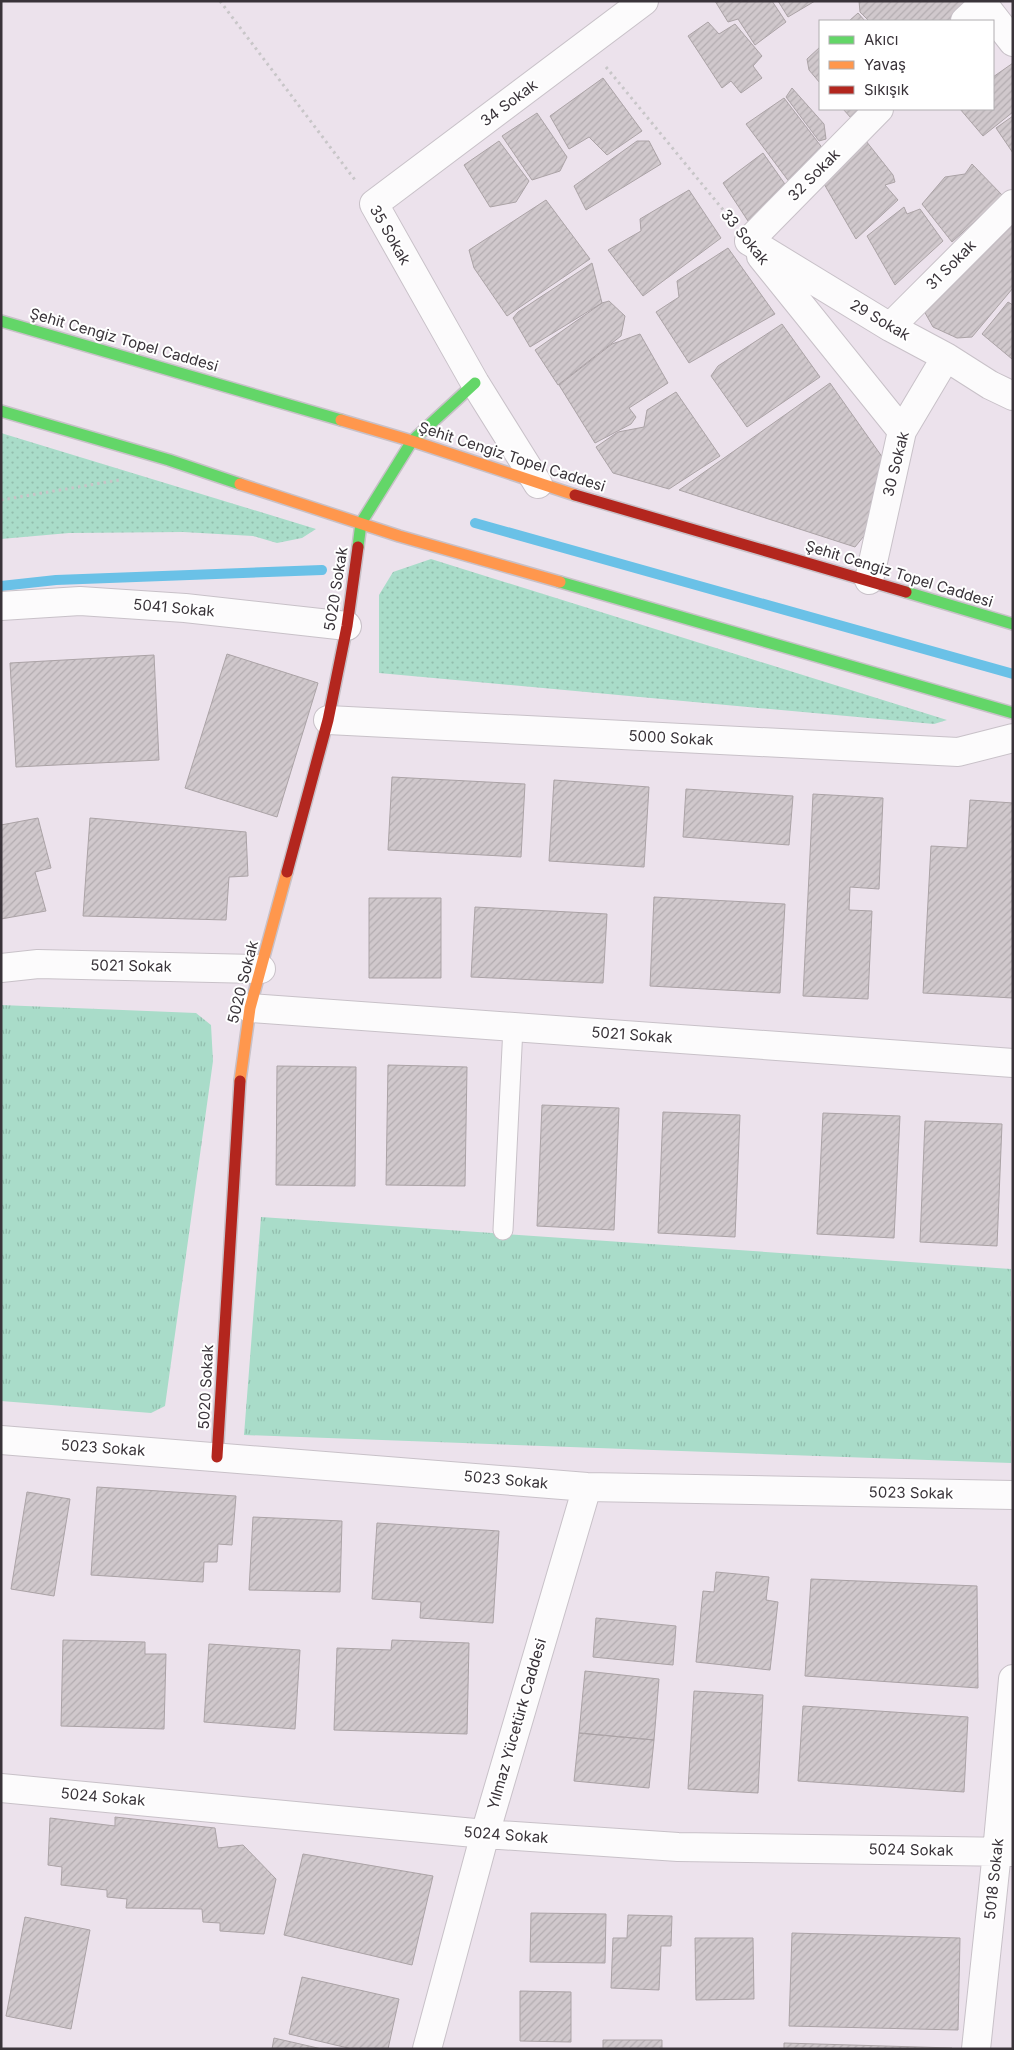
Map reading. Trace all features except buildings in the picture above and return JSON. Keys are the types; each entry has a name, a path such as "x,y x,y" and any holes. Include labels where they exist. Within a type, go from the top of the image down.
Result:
{"main road":[{"name":"Şehit Cengiz Topel Caddesi","path":"1,320 412,441 538,484 1013,624"},
{"path":"361,523 412,441 475,383"},
{"path":"1,411 169,460 361,523 1013,713"},
{"name":"5020 Sokak","path":"217,1457 240,1070 250,1008 328,720 347,626 361,523"}],"street":[{"name":"34 Sokak","path":"374,204 644,1"},
{"path":"976,9 988,20"},
{"path":"994,25 1013,42"},
{"name":"32 Sokak","path":"749,241 878,110"},
{"name":"35 Sokak","path":"374,204 475,383 538,484"},
{"name":"31 Sokak","path":"890,327 1013,204"},
{"name":"29 Sokak","path":"749,241 890,327 946,357 990,385 1013,396"},
{"name":"33 Sokak","path":"749,241 902,431"},
{"name":"30 Sokak","path":"869,580 902,431 946,357"},
{"name":"5041 Sokak","path":"1,606 80,601 185,608 347,626"},
{"name":"5000 Sokak","path":"328,720 958,752 1013,738"},
{"name":"5021 Sokak","path":"1,968 38,964 261,969"},
{"name":"5021 Sokak","path":"250,1008 1013,1063"},
{"name":"5023 Sokak","path":"1,1440 587,1487 1013,1495"},
{"name":"Yılmaz Yücetürk Caddesi","path":"426,2049 485,1834 587,1487"},
{"name":"5018 Sokak","path":"976,2049 1005,1852 1013,1679"},
{"name":"5024 Sokak","path":"1,1788 485,1834 678,1847 1005,1852"}],"lane":[{"path":"503,1230 513,1027"}],"path":[{"name":"35 Sokak","path":"220,1 374,204"},
{"name":"33 Sokak","path":"587,44 749,241"},
{"path":"1,500 126,478 169,460"}],"green space":[{"path":"1,433 316,529 302,538 277,543 253,536 183,532 69,533 1,539"},
{"path":"431,559 947,720 934,724 379,673 379,595 393,572"},
{"path":"1,1005 196,1013 211,1025 213,1061 165,1406 151,1413 1,1401"},
{"path":"261,1217 1011,1269 1011,1463 244,1435"}],"waterway":[{"path":"475,523 1013,674"},
{"path":"1,586 56,580 322,570"}],"traffic: fast":[{"path":"1,321 341,420"},
{"path":"358,547 361,523 412,441 475,383"},
{"path":"1,411 169,460 240,484"},
{"path":"560,582 1013,713"},
{"path":"906,592 1013,624"}],"traffic: slow":[{"path":"341,420 412,441 575,495"},
{"path":"240,484 399,536 560,582"},
{"path":"240,1081 250,1008 287,872"}],"traffic: jam":[{"path":"575,495 906,592"},
{"path":"287,872 328,720 347,626 358,547"},
{"path":"217,1457 240,1081"}]}
